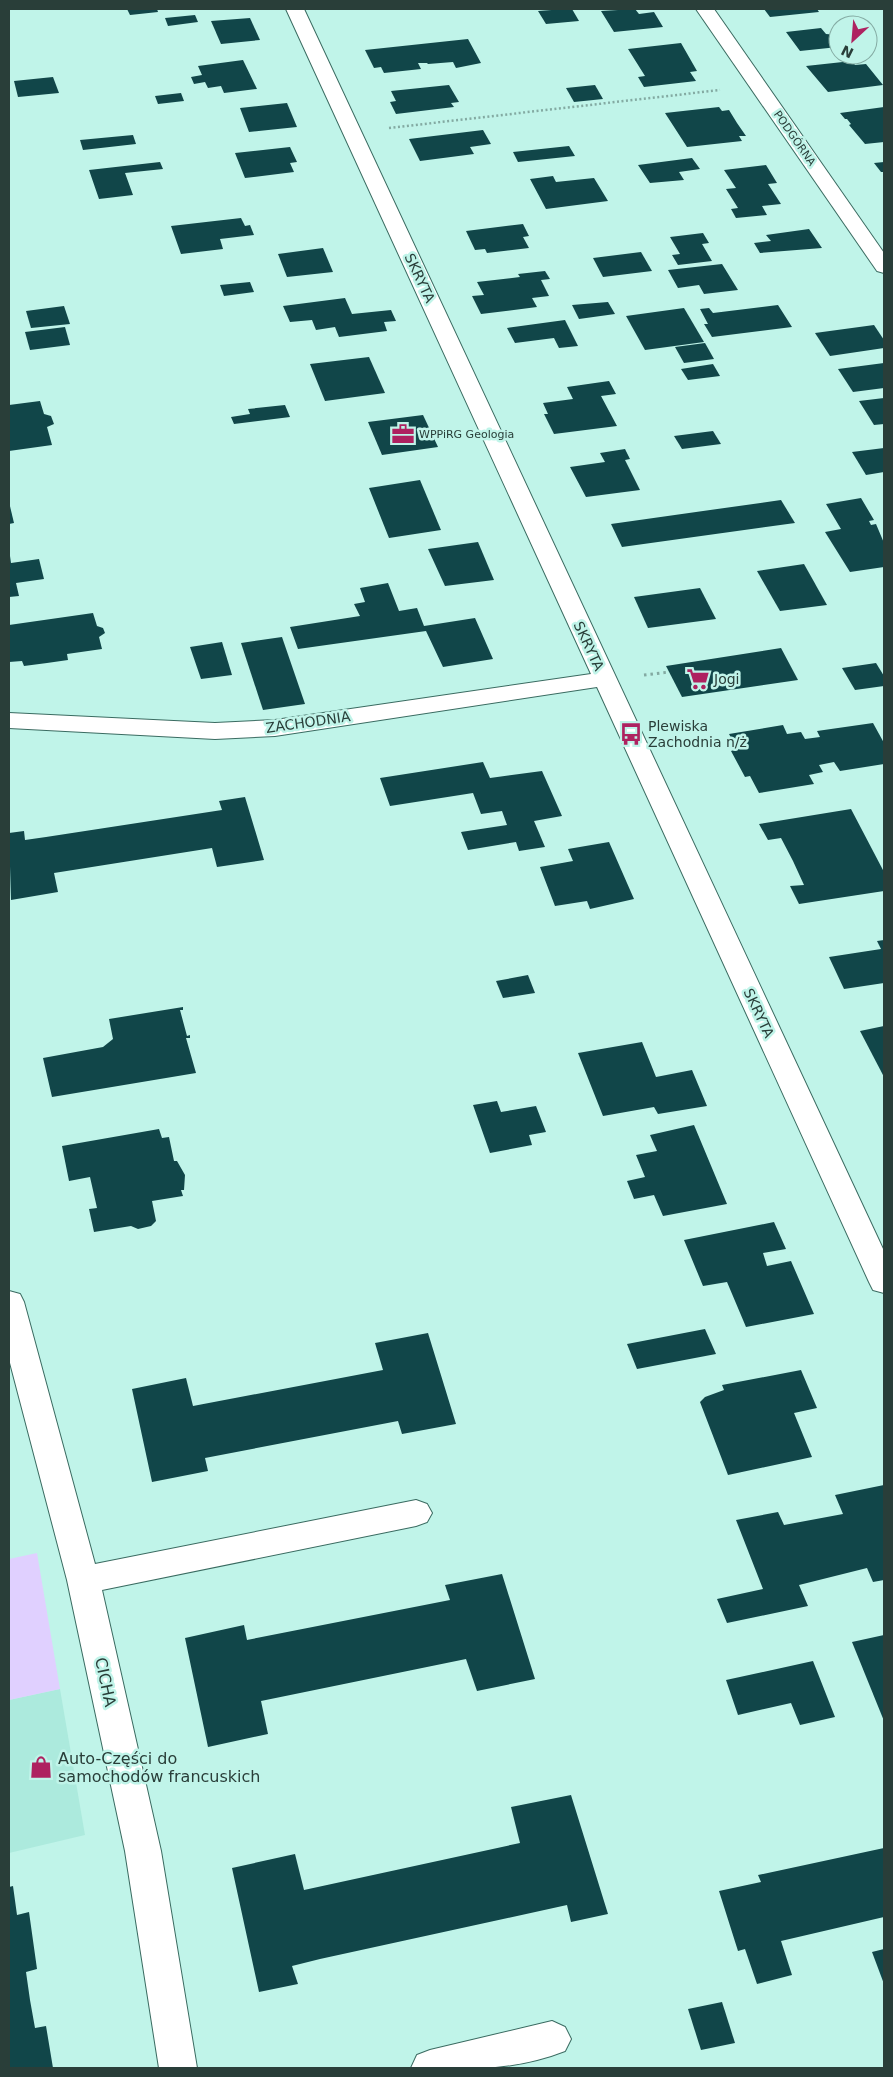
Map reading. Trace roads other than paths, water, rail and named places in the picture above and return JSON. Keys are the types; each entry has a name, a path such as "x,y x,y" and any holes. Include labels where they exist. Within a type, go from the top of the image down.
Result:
{"street":[{"name":"SKRYTA","path":"295,9 884,1282"},
{"name":"PODGÓRNA","path":"705,9 884,267"},
{"name":"ZACHODNIA","path":"9,721 216,731 275,728 605,679"},
{"name":"CICHA","path":"9,1302 83,1580 143,1851 178,2068"},
{"path":"83,1580 416,1513"},
{"path":"430,2068 552,2040"}],"place":[{"name":"WPPiRG Geologia","path":"403,434"},
{"name":"Jogi","path":"698,679"},
{"name":"Plewiska Zachodnia n/ż","path":"631,734"},
{"name":"Auto-Części do samochodów francuskich","path":"41,1767"}]}
